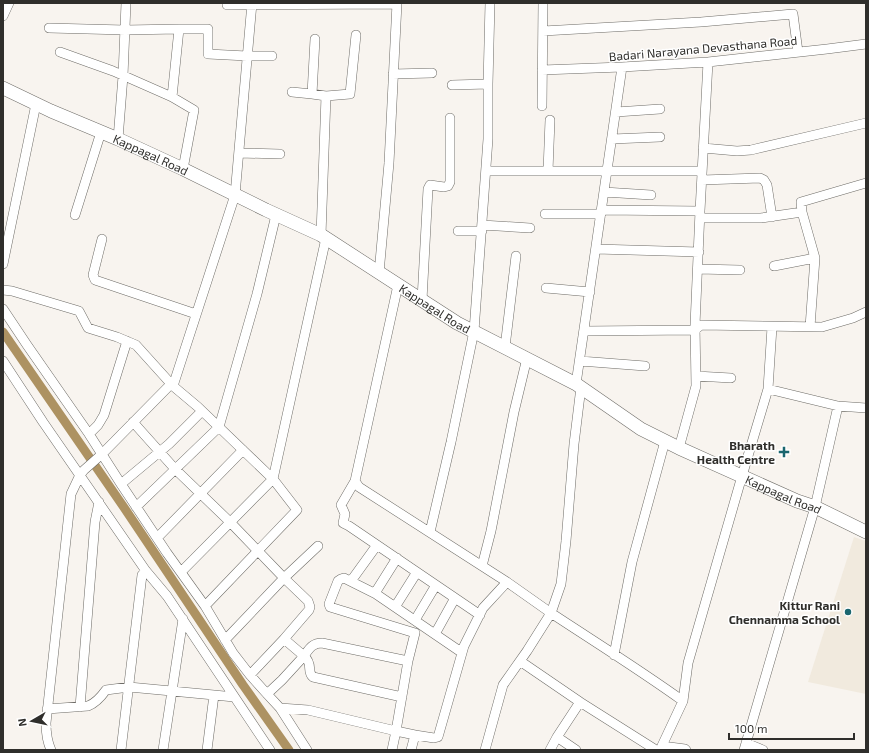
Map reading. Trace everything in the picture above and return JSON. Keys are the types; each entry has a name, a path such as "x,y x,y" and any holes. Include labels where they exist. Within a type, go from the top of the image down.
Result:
{"main road":[{"name":"Kappagal Road","path":"3,88 36,104 118,139 276,215 324,236 379,273 457,322 579,386 641,429 679,448 866,532"}],"street":[{"path":"3,16 9,3"},
{"path":"118,139 123,76 126,3"},
{"path":"227,3 227,5 397,3 389,163 379,273"},
{"path":"430,532 451,442 474,331 488,139 490,3"},
{"path":"542,106 543,3"},
{"path":"51,750 46,735 47,709 71,494 82,472 172,385 235,195 252,4"},
{"path":"543,31 701,22 793,14 798,52"},
{"path":"49,28 125,30 208,29 208,54 272,56"},
{"path":"172,97 179,29"},
{"path":"292,92 326,96 350,94 356,35"},
{"path":"312,94 315,40"},
{"name":"Badari Narayana Devasthana Road","path":"542,70 622,68 708,62 866,44"},
{"path":"60,52 123,76 172,97 194,110 183,169"},
{"path":"679,448 696,386 695,330 708,62"},
{"path":"485,750 503,685 551,613 561,584 580,361 622,68"},
{"path":"394,74 432,73"},
{"path":"452,84 488,84"},
{"path":"181,572 273,479 324,236 326,96"},
{"path":"3,264 36,104"},
{"path":"616,112 660,109"},
{"path":"422,300 428,189 430,185 444,187 448,186 450,182 450,118"},
{"path":"548,171 550,120"},
{"path":"703,148 737,151 751,150 866,123"},
{"path":"75,215 101,132"},
{"path":"612,139 660,137"},
{"path":"239,153 280,154"},
{"path":"486,171 607,170 760,178 764,180 767,185 772,216"},
{"path":"810,327 815,258 802,212 801,202 866,183"},
{"path":"604,192 651,195"},
{"path":"545,214 601,212 700,214 761,218 802,212"},
{"path":"136,507 219,427 257,294 276,215"},
{"path":"458,230 482,228 530,228"},
{"path":"102,239 93,275 95,280 196,314"},
{"path":"596,249 699,252"},
{"path":"505,347 516,256"},
{"path":"774,266 815,258"},
{"path":"698,269 740,270"},
{"path":"398,285 355,481 341,505 345,514 343,523 480,615"},
{"path":"546,288 590,292"},
{"path":"3,290 12,291 79,311 88,328 136,345 172,385 202,411 273,479 297,510 205,606"},
{"path":"3,309 89,434 100,456 205,606 233,653 280,708 307,750"},
{"path":"584,331 695,330 701,325 822,327 853,318 866,312"},
{"path":"660,749 683,701 688,663 768,389 772,327"},
{"path":"89,434 98,425 104,415 127,341"},
{"path":"482,566 491,531 514,412 527,358"},
{"path":"3,361 43,422 82,472 99,502 146,571 167,596 270,750"},
{"path":"580,361 645,366"},
{"path":"696,376 731,378"},
{"path":"768,389 838,406 866,408"},
{"path":"763,750 745,747 815,508 838,406"},
{"path":"121,484 169,444 202,411"},
{"path":"133,422 175,469 308,601 310,607 309,610 284,639 250,674"},
{"path":"614,655 632,562 665,441"},
{"path":"157,538 243,450"},
{"path":"355,481 359,487 507,582 683,701"},
{"path":"80,707 95,522 99,502"},
{"path":"351,581 377,545"},
{"path":"225,640 284,578 318,546"},
{"path":"375,594 397,558"},
{"path":"121,750 142,575 146,571"},
{"path":"395,607 417,572"},
{"path":"415,633 330,607 338,581 341,578 344,578 375,594 462,652"},
{"path":"280,708 308,710 415,735 434,738 438,737 462,652 483,608 507,582"},
{"path":"392,750 408,661 417,622 436,585"},
{"path":"435,634 455,598"},
{"path":"163,750 182,619"},
{"path":"284,639 309,662 310,674 313,677 402,697"},
{"path":"267,694 316,643 408,661"},
{"path":"520,661 580,702 660,749 686,750"},
{"path":"47,709 80,707 93,704 106,690 129,687 234,697"},
{"path":"207,750 214,695"},
{"path":"550,750 580,702"},
{"path":"411,750 415,735"},
{"path":"557,737 576,750"}],"shaded area":[{"name":"Kittur Rani Chennamma School","path":"854,537 866,541 866,694 808,682"}],"waterway":[{"path":"3,332 123,506 243,685 289,750"}],"place":[{"name":"Bharath Health Centre","path":"784,452"},
{"name":"Kittur Rani Chennamma School","path":"848,612"}]}
